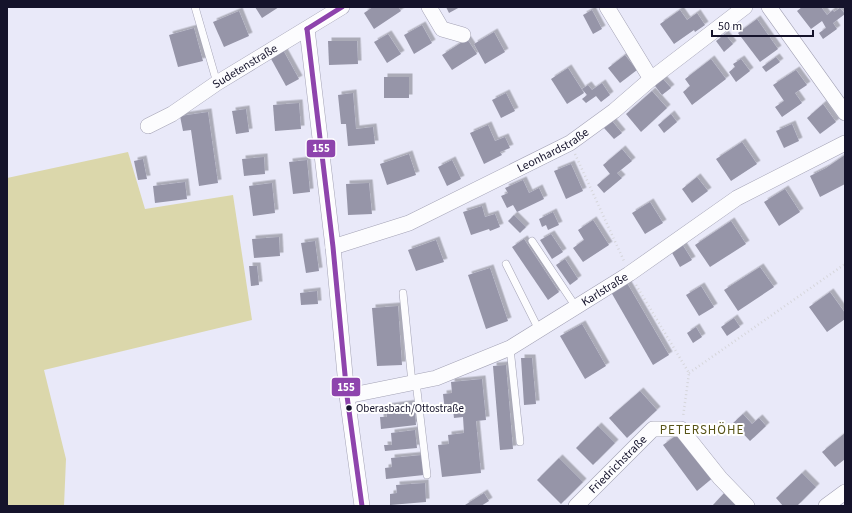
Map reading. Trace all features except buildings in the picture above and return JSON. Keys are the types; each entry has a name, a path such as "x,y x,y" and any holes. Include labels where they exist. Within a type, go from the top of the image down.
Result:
{"street":[{"name":"Sudetenstraße","path":"148,126 172,114 217,83 342,7"},
{"path":"429,7 442,29 463,35"},
{"path":"607,7 651,79"},
{"name":"Leonhardstraße","path":"333,248 409,223 570,143 614,111 651,79 745,7"},
{"path":"769,7 845,113"},
{"path":"307,29 333,248 347,396 362,506"},
{"name":"Karlstraße","path":"347,396 436,378 510,348 629,274 737,198 845,144"},
{"name":"Friedrichstraße","path":"576,506 653,429 681,429 720,478 746,506"},
{"path":"826,506 845,492"}],"lane":[{"path":"195,7 217,83"},
{"path":"532,241 576,307"},
{"path":"506,264 539,330"},
{"path":"403,293 427,475"},
{"path":"510,348 520,442"}],"path":[{"path":"689,373 845,264"}],"shaded area":[{"path":"128,152 145,209 233,195 252,320 44,370 66,459 64,506 7,506 7,178"}],"transit line":[{"name":"155","path":"307,29 342,7"},
{"name":"155","path":"307,29 333,247 347,396 362,506"}],"place":[{"name":"Oberasbach/Ottostraße","path":"349,408"}],"district":[{"name":"PETERSHÖHE","path":"702,429"}]}
